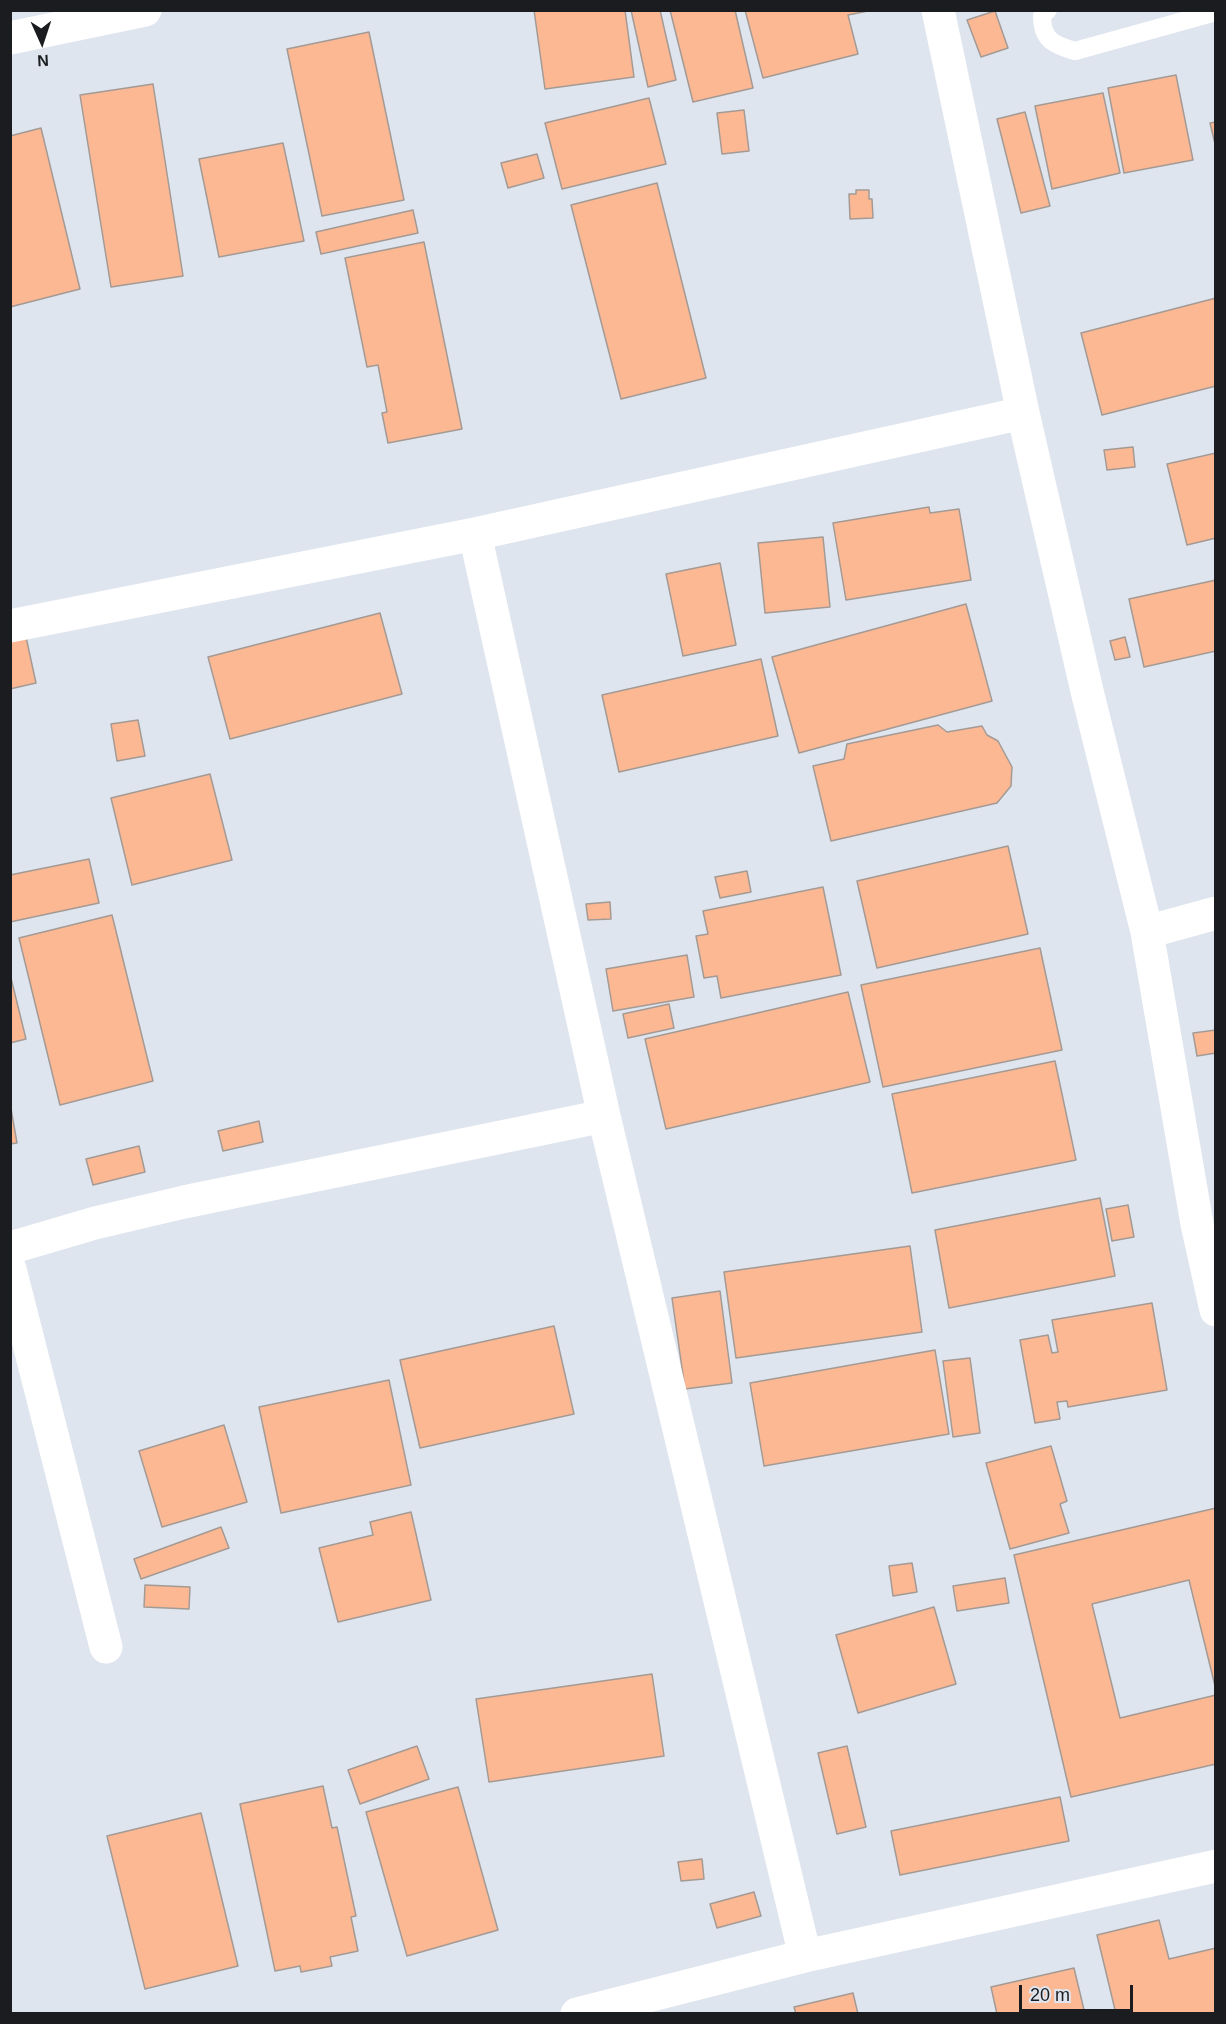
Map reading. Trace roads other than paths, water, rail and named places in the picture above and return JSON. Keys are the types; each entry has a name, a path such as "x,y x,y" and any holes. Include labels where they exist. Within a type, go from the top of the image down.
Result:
{"street":[{"path":"10,38 145,10"},
{"path":"938,10 1023,413 1087,691 1147,932 1197,1224 1215,1310"},
{"path":"10,626 475,534 1023,413"},
{"path":"475,534 604,1116 805,1956"},
{"path":"1147,932 1215,913"},
{"path":"10,1248 95,1223 184,1202 604,1116"},
{"path":"10,1269 106,1647"},
{"path":"577,2013 805,1956 1215,1866"}],"lane":[{"path":"1048,10 1042,16 1045,35 1056,45 1075,51 1215,12"}]}
